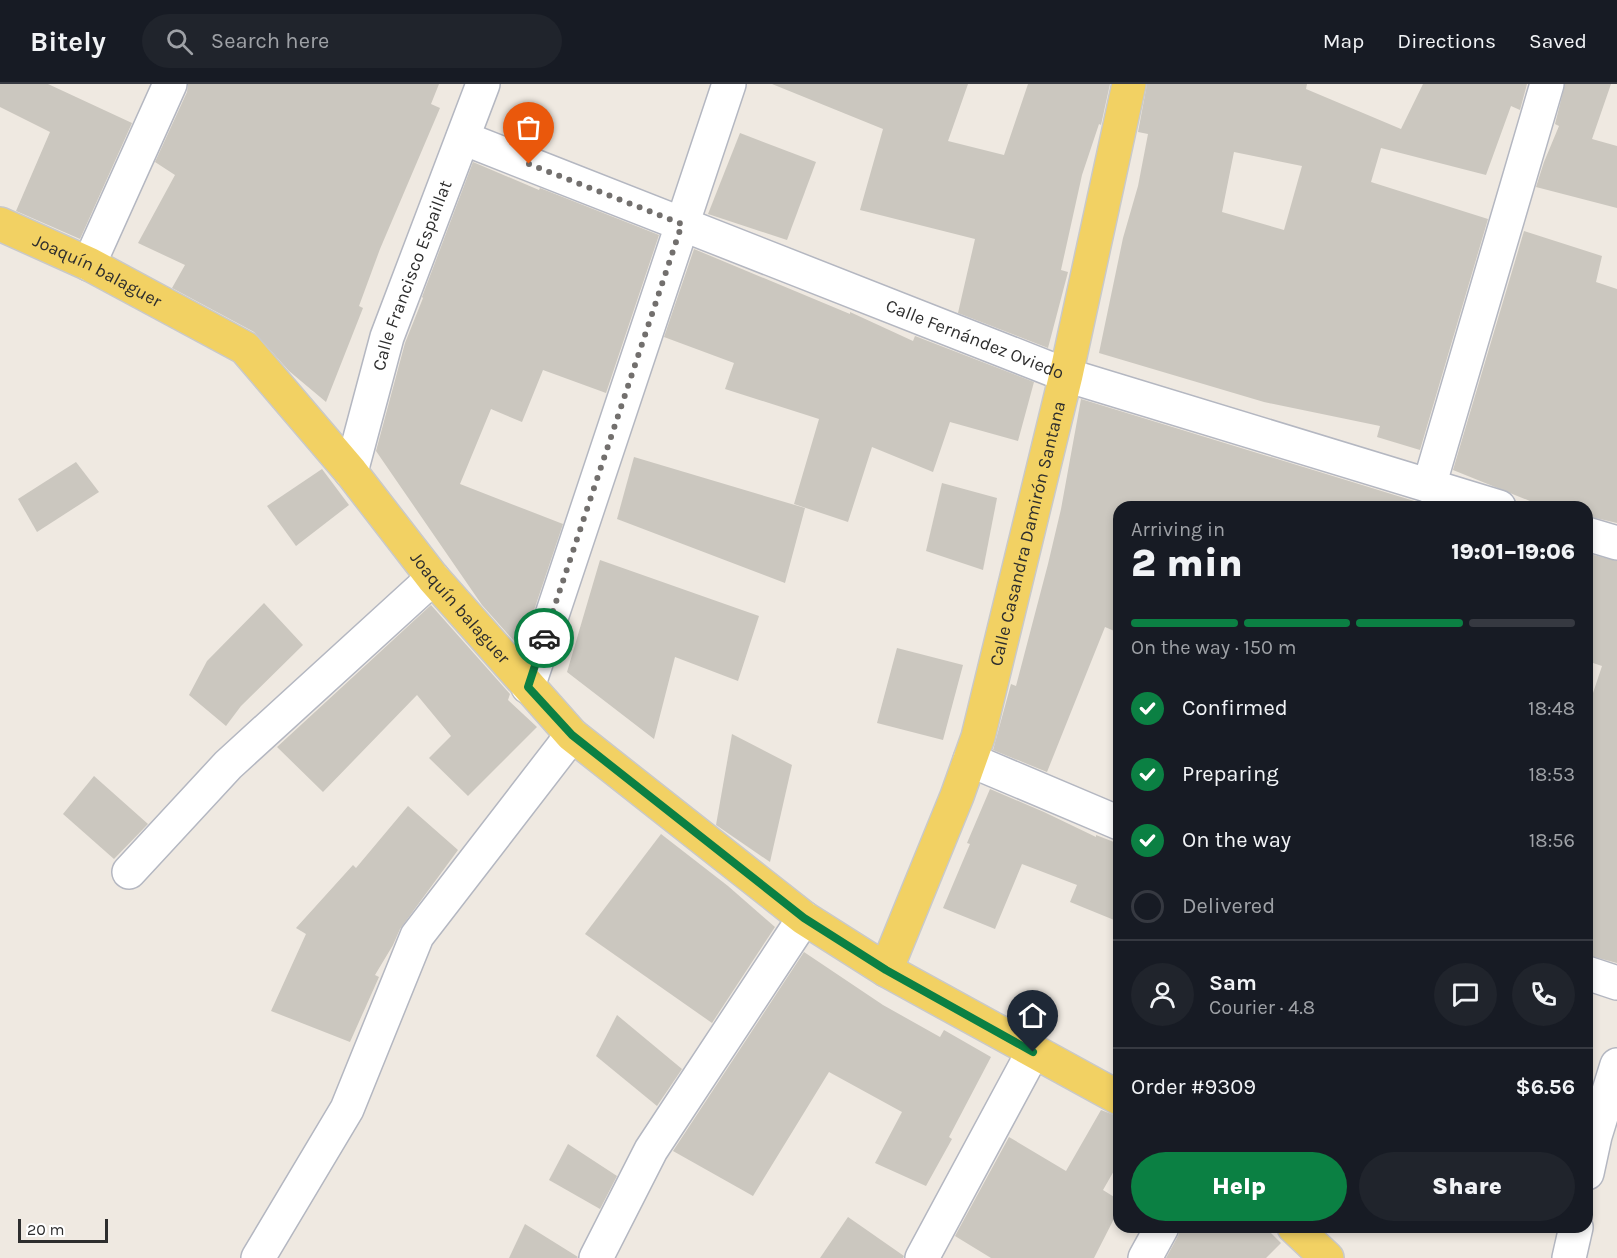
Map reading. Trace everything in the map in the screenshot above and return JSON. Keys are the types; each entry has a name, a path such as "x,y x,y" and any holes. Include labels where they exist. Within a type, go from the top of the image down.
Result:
{"main road":[{"name":"Calle Casandra Damirón Santana","path":"886,970 978,738 1066,375 1129,84"},
{"name":"Joaquín balaguer","path":"0,224 89,264 245,348 351,472 433,578 572,735 804,918 886,970 1113,1095"},
{"path":"1300,1233 1327,1258"}],"street":[{"path":"89,264 170,84"},
{"name":"Calle Francisco Espaillat","path":"351,472 387,337 483,84"},
{"path":"528,687 729,84"},
{"path":"1429,486 1547,84"},
{"name":"Calle Fernández Oviedo","path":"463,138 1066,375 1479,501"},
{"path":"1593,536 1617,543"},
{"path":"129,872 228,765 433,578"},
{"path":"258,1258 347,1109 417,936 572,735"},
{"path":"970,759 1113,820"},
{"path":"596,1258 651,1150 804,918"},
{"path":"1593,975 1617,983"},
{"path":"922,1258 1033,1052"},
{"path":"1593,1145 1617,1065"},
{"path":"1145,1258 1159,1233"},
{"path":"1569,1258 1575,1233"}],"building":[{"path":"0,84 48,84 132,123 80,239 16,211 50,132 0,107"},
{"path":"188,84 439,84 431,104 440,108 380,249 359,306 363,308 326,402 289,371 254,332 172,288 185,265 138,243 175,175 155,162 187,92"},
{"path":"772,84 968,84 948,141 1004,155 1028,84 1110,84 1101,125 1099,124 1082,175 1061,270 1068,272 1048,348 958,313 975,239 860,210 883,129"},
{"path":"1147,84 1307,84 1306,89 1401,129 1423,84 1527,84 1520,110 1511,106 1486,175 1381,148 1371,182 1488,219 1420,450 1377,437 1380,426 1264,402 1099,353 1148,134 1138,132","holes":["1234,152 1302,166 1284,230 1222,212"]},
{"path":"1565,84 1611,84 1592,139 1617,146 1617,208 1536,187 1559,126 1555,124"},
{"path":"740,133 816,162 787,240 708,214"},
{"path":"473,162 539,190 540,188 659,235 606,393 543,370 522,422 491,409 460,484 563,524 521,649 482,605 376,451 405,343"},
{"path":"1524,231 1602,256 1596,282 1617,289 1617,523 1593,517 1593,501 1530,501 1453,470"},
{"path":"694,249 850,314 850,312 913,341 915,336 1034,382 1018,441 950,422 933,472 872,447 848,522 794,504 819,419 725,389 734,363 664,337"},
{"path":"1081,399 1414,501 1113,501 1113,630 1105,627 1047,772 993,750 1011,684 1016,686 1061,509"},
{"path":"634,457 805,508 785,583 617,519"},
{"path":"76,462 99,492 37,532 18,499"},
{"path":"322,469 349,505 296,546 267,506"},
{"path":"942,483 997,498 983,570 926,551"},
{"path":"1593,555 1617,561 1617,963 1593,957 1593,693 1602,666 1593,663"},
{"path":"600,560 759,616 738,681 675,657 654,739 567,672"},
{"path":"264,603 303,645 241,706 226,726 189,695 207,661"},
{"path":"431,605 510,694 508,700 537,727 468,796 429,758 451,736 417,695 323,792 277,747"},
{"path":"897,648 963,665 943,740 877,723"},
{"path":"732,734 792,765 770,862 716,825"},
{"path":"94,776 148,824 114,859 63,814"},
{"path":"990,789 1096,837 1096,835 1113,842 1113,920 1070,902 1077,885 1022,864 995,929 943,908 970,844 967,843"},
{"path":"408,806 458,850 400,929 375,975 379,977 350,1042 271,1011 306,934 296,928 353,865 356,868"},
{"path":"661,834 728,886 775,927 712,1023 585,934"},
{"path":"804,952 883,1005 940,1037 944,1030 991,1057 949,1137 952,1139 926,1186 875,1163 902,1112 829,1072 753,1196 673,1151"},
{"path":"617,1015 682,1069 657,1106 596,1056"},
{"path":"1101,1110 1113,1115 1113,1172 1103,1190 1113,1196 1113,1221 1094,1258 991,1258 955,1236 1009,1137 1066,1171"},
{"path":"568,1144 617,1176 600,1209 549,1180"},
{"path":"848,1217 904,1256 903,1258 820,1258"},
{"path":"525,1224 578,1257 509,1258"},
{"path":"1179,1233 1271,1233 1281,1243 1266,1258 1166,1258"}],"way so far":[{"path":"529,164 682,224 544,638"}],"route":[{"path":"544,638 528,687 572,735 804,918 886,970 1033,1052"}]}
